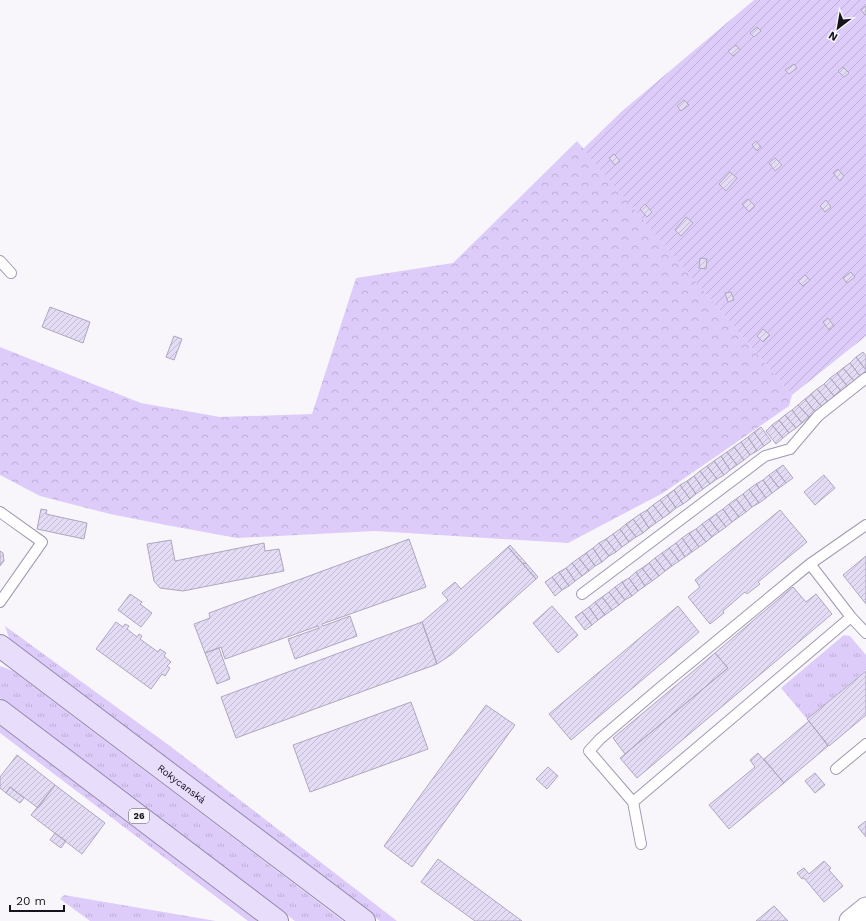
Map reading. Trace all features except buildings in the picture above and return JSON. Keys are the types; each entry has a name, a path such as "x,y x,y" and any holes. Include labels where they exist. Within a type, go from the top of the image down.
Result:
{"main road":[{"name":"Rokycanská","path":"0,646 364,921"},
{"name":"26","path":"0,711 277,921"}],"street":[{"path":"850,921 866,908"}],"lane":[{"path":"0,262 11,273"},
{"path":"582,594 765,456 790,449 818,416 866,378"},
{"path":"0,512 42,542 0,602"},
{"path":"641,844 633,802 589,751 600,739 662,686 810,564 866,525"},
{"path":"810,564 851,617 866,633"},
{"path":"633,802 851,617"},
{"path":"836,769 866,744"}],"green space":[{"path":"754,0 866,0 866,336 792,395 583,149 621,112"},
{"path":"577,141 792,395 789,406 663,493 568,543 375,531 237,538 110,514 40,496 0,475 0,347 141,403 220,417 312,414 356,278 453,263"},
{"path":"5,626 170,746 397,921 380,921 16,645 9,638"},
{"path":"844,635 850,636 866,655 866,670 807,719 781,688"},
{"path":"0,666 13,671 343,921 295,921 0,698"},
{"path":"0,726 257,921 248,921 0,733"},
{"path":"64,895 216,921 90,921 60,899"}]}
